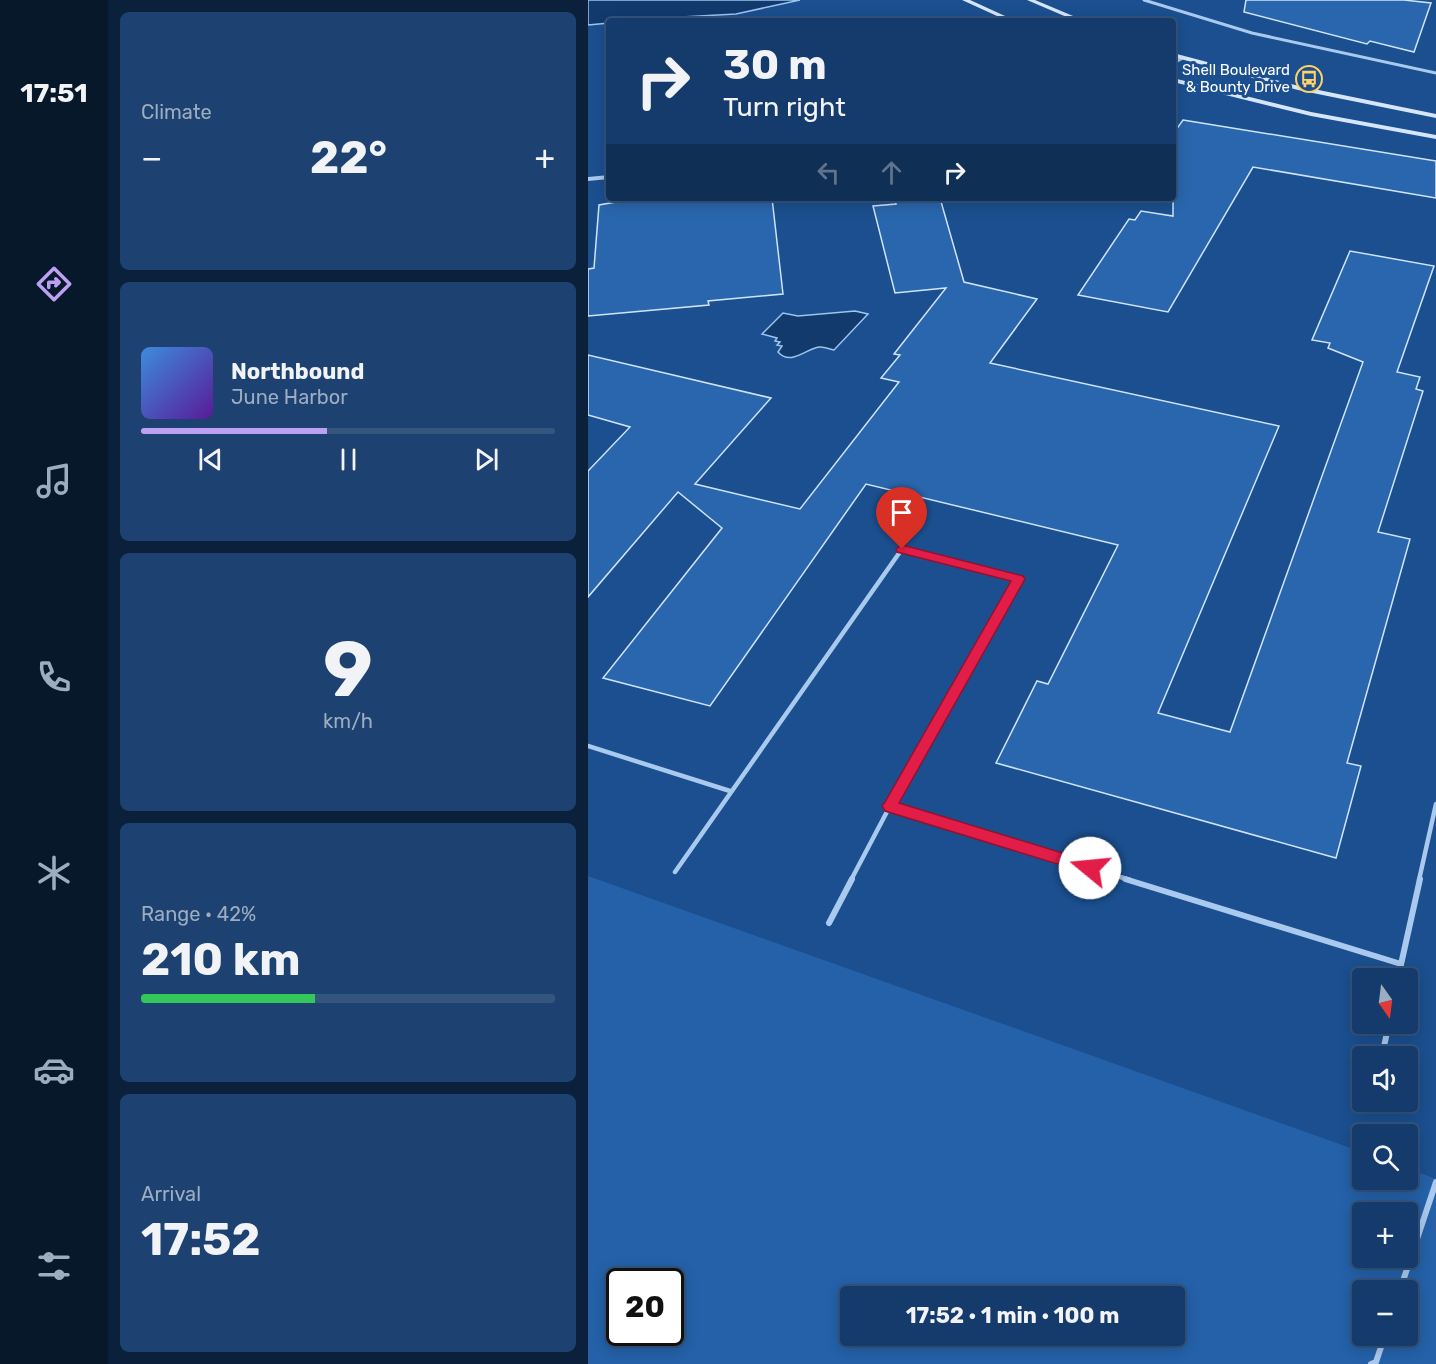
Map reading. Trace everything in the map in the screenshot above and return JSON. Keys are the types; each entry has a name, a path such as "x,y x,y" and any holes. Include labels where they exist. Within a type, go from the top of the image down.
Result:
{"main road":[{"path":"965,0 1006,18"},
{"path":"1030,0 1075,18"},
{"path":"1176,56 1298,88 1436,116"},
{"path":"1176,81 1311,114 1436,137"}],"street":[{"path":"1176,61 1182,58"},
{"path":"588,179 606,177"}],"lane":[{"path":"1144,0 1231,28 1300,45 1436,73"},
{"path":"675,872 902,549 1019,579 890,806 829,923"},
{"path":"588,746 730,791"},
{"path":"1400,968 1436,804"},
{"path":"890,806 1401,964"},
{"path":"1403,1280 1436,1182"},
{"path":"1371,1364 1376,1362 1381,1346"}],"shaded area":[{"path":"588,0 800,0 736,14 606,18 606,23 588,25"},
{"path":"855,311 868,314 834,350 820,347 788,358 778,352 782,346 777,345 780,342 775,341 777,338 762,334 783,313 798,316"},
{"path":"588,876 1352,1148 1352,1190 1418,1190 1418,1172 1436,1179 1436,1364 588,1364"}],"building":[{"path":"1246,0 1404,0 1431,3 1414,52 1370,41 1367,44 1244,12"},
{"path":"1183,120 1436,161 1436,198 1253,167 1168,312 1078,295 1129,219 1135,220 1141,211 1173,216 1173,201 1176,201 1176,130"},
{"path":"622,201 772,201 783,294 708,301 709,305 588,316 588,269 594,268 599,205"},
{"path":"895,201 941,201 964,282 1037,299 990,363 1279,426 1158,713 1230,732 1363,362 1328,348 1330,343 1312,340 1350,251 1434,266 1397,372 1420,377 1416,389 1423,391 1378,532 1410,539 1347,763 1361,766 1336,858 996,763 1037,681 1048,684 1118,545 866,484 710,706 603,678 722,528 678,492 588,597 588,471 630,427 588,415 588,355 771,398 695,484 800,509 899,382 881,378 900,355 894,354 946,288 895,293 873,206 896,204"}],"place":[{"name":"Shell Boulevard & Bounty Drive","path":"1309,79"}],"route":[{"path":"902,549 1019,579 890,806 1090,868"}]}
